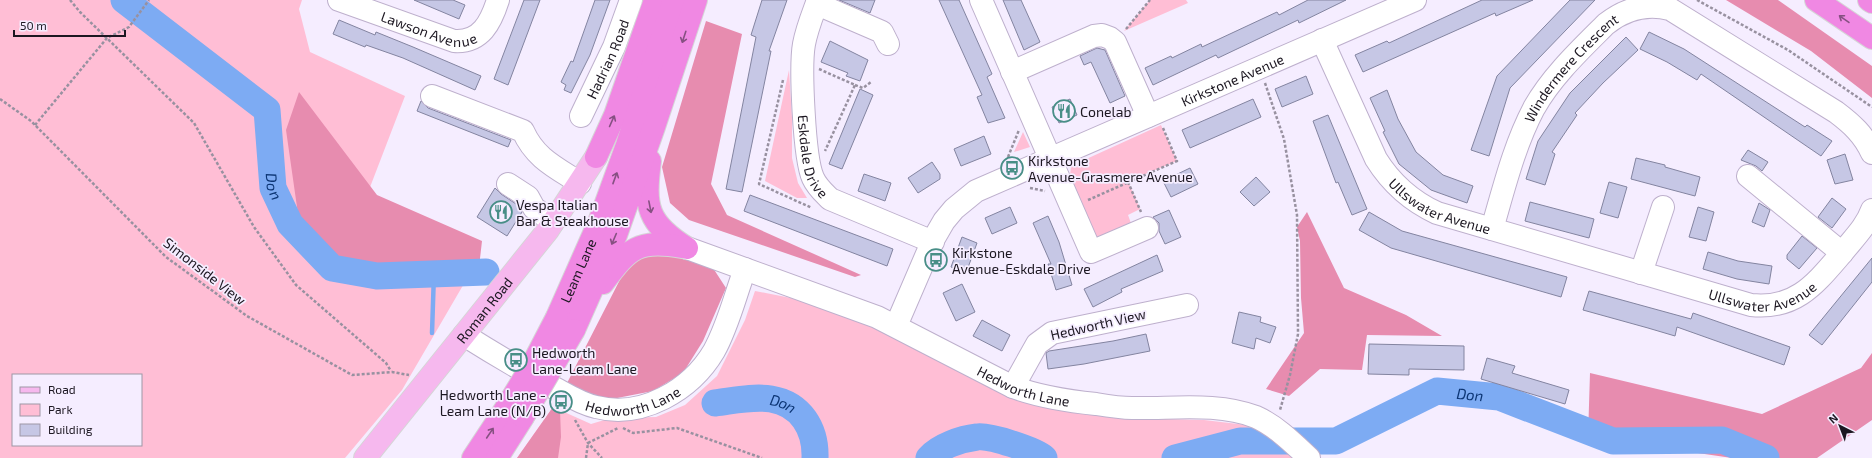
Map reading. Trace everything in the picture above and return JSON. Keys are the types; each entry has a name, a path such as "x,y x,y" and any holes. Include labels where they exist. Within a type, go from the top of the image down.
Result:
{"highway":[{"path":"596,157 615,115 655,0"},
{"name":"Leam Lane","path":"497,458 515,413 566,324 599,222 627,145 674,0"},
{"name":"Leam Lane","path":"566,324 584,308 616,235 696,0"},
{"path":"1819,2 1872,38"},
{"path":"654,127 647,183 650,210 654,222 662,230 687,248"},
{"path":"584,308 618,263 635,250 645,245 655,243 687,248"},
{"name":"Leam Lane","path":"474,458 515,413"}],"main road":[{"name":"Roman Road","path":"364,458 554,222 596,157"}],"street":[{"name":"Lawson Avenue","path":"339,0 454,41 462,42 471,40 486,28 491,20 498,0"},
{"name":"Hadrian Road","path":"581,116 614,47 631,0"},
{"path":"981,0 1049,159 1091,252 1147,228"},
{"name":"Kirkstone Avenue","path":"896,326 933,242 944,221 954,208 976,191 1415,0"},
{"path":"818,2 882,32 888,44"},
{"name":"Eskdale Drive","path":"818,2 806,31 802,61 807,152 813,178 821,190 830,199 933,242"},
{"name":"Windermere Crescent","path":"1492,230 1514,153 1531,114 1543,94 1606,24 1618,15 1645,7 1658,6 1670,9 1836,112 1858,130 1872,153"},
{"path":"1012,72 1094,36 1102,35 1116,42 1152,115"},
{"name":"Ullswater Avenue","path":"1322,40 1376,159 1390,179 1407,195 1427,209 1492,230 1751,305 1773,305 1803,294 1814,285 1861,230 1872,210"},
{"path":"432,96 523,131 529,145 539,156 580,183"},
{"path":"1748,176 1842,253"},
{"path":"508,184 528,197 534,208 554,222"},
{"path":"1641,273 1663,207"},
{"name":"Hedworth Lane","path":"687,248 877,317 1013,386 1050,399 1122,408 1208,408 1236,412 1256,417 1270,425 1291,441 1309,458"},
{"name":"Hedworth Lane","path":"464,335 500,358 577,400 597,407 620,409 645,405 664,398 679,390 692,380 703,366 714,351 745,269"},
{"name":"Hedworth View","path":"1013,386 1037,344 1052,333 1187,305"}],"path":[{"path":"70,0 108,38"},
{"path":"1116,42 1150,0"},
{"path":"1697,0 1788,50 1872,107"},
{"path":"35,125 108,38 129,27 149,1"},
{"name":"Simonside View","path":"0,99 35,125 166,257 247,316 352,375 392,372 386,364 296,285 254,227 194,123 108,38"},
{"path":"802,61 863,88 871,82"},
{"path":"1259,68 1284,139 1297,216 1298,238 1298,334 1290,375 1281,408 1270,425"},
{"path":"784,76 759,184 819,211"},
{"path":"813,178 855,84"},
{"path":"998,182 1028,108"},
{"path":"1072,208 1177,161 1152,115"},
{"path":"1128,182 1147,228"},
{"path":"586,458 588,443 620,427 633,433 677,428 762,458"}],"green space":[{"path":"0,0 302,0 299,9 310,52 405,96 367,195 476,263 402,390 345,458 0,458"},
{"path":"1150,0 1186,0 1188,3 1124,31"},
{"path":"789,70 792,118 792,158 798,183 807,198 797,198 765,181"},
{"path":"1161,125 1177,161 1128,181 1140,209 1128,215 1132,226 1106,239 1095,238 1070,176 1071,166"},
{"path":"1023,132 1030,147 1014,152"},
{"path":"755,291 796,299 1126,418 1204,420 1255,426 1280,443 1292,458 517,458 553,407 591,424 611,418 656,417 685,405 717,376 745,320"}],"shaded area":[{"path":"1726,0 1778,0 1872,66 1872,98 1811,51"},
{"path":"706,21 742,34 711,184 727,215 861,275 855,277 689,220 670,203 662,167"},
{"path":"299,92 377,195 482,241 478,276 402,263 342,265 303,249 286,130"},
{"path":"1307,212 1344,288 1406,315 1442,336 1367,335 1362,370 1320,369 1289,396 1266,389 1304,333 1301,298 1300,241 1297,227"},
{"path":"670,252 713,268 726,288 703,341 683,373 653,391 612,399 579,394 565,387 628,264 643,255"},
{"path":"1872,353 1872,420 1817,458 1732,458 1588,437 1590,373 1762,414 1861,368"},
{"path":"553,407 560,410 561,437 558,458 517,458"}],"building":[{"path":"414,0 453,0 465,5 459,19"},
{"path":"524,0 540,0 508,85 494,79"},
{"path":"595,0 610,0 590,55 571,93 564,90 566,85 561,82 571,61 573,62"},
{"path":"762,0 787,0 769,51 771,51 742,192 726,189 756,37 751,35"},
{"path":"839,0 875,0 870,13"},
{"path":"939,0 959,0 992,74 987,77 1005,118 988,123 977,97 982,95"},
{"path":"1003,0 1021,0 1040,42 1024,50"},
{"path":"1308,0 1346,0 1299,23 1298,20 1218,58 1216,55 1153,85 1145,68 1171,56 1172,58 1201,44 1202,47 1277,12 1279,15"},
{"path":"1482,0 1533,0 1496,16 1495,13 1363,72 1355,55 1387,41 1389,43"},
{"path":"1570,0 1595,0 1510,88 1489,156 1471,150 1497,76"},
{"path":"339,20 375,35 376,32 481,76 475,90 403,58 366,45 365,47 333,34"},
{"path":"1649,32 1684,49 1805,127 1807,125 1832,141 1821,156 1701,74 1697,80 1667,62 1640,49"},
{"path":"1626,37 1638,50 1603,83 1575,113 1577,115 1552,152 1555,154 1545,185 1526,179 1538,141 1570,93"},
{"path":"830,41 868,60 860,81 846,76 848,73 821,62"},
{"path":"1097,48 1105,50 1125,96 1110,103 1091,62 1084,65 1080,56"},
{"path":"1306,76 1313,94 1282,107 1275,89"},
{"path":"860,89 873,95 842,169 829,164"},
{"path":"1387,90 1398,119 1416,152 1443,175 1473,186 1467,203 1431,190 1399,164 1383,132 1385,131 1370,98"},
{"path":"1070,99 1077,115 1059,123 1052,107"},
{"path":"1253,99 1261,117 1190,148 1182,130"},
{"path":"421,101 428,108 511,140 508,147 417,111"},
{"path":"1328,115 1367,209 1352,215 1338,182 1336,183 1313,121"},
{"path":"984,136 991,154 961,166 954,149"},
{"path":"1748,150 1768,162 1762,171 1756,166 1741,160"},
{"path":"1845,154 1853,180 1835,184 1827,160"},
{"path":"1636,158 1665,165 1665,167 1700,177 1695,196 1631,179"},
{"path":"932,162 940,174 940,179 918,193 908,178"},
{"path":"1190,168 1198,184 1171,197 1163,181"},
{"path":"864,174 891,183 885,201 858,191"},
{"path":"1256,177 1270,192 1254,206 1240,192"},
{"path":"1609,182 1627,187 1618,218 1600,213"},
{"name":"Vespa Italian Bar & Steakhouse","path":"495,188 519,206 522,212 507,236 477,217"},
{"path":"750,195 893,249 887,266 744,211"},
{"path":"1832,198 1846,209 1832,228 1818,217"},
{"path":"1530,202 1594,219 1589,238 1525,221"},
{"path":"1759,203 1770,210 1764,227 1752,222"},
{"path":"1010,207 1017,223 992,234 985,218"},
{"path":"1698,207 1714,212 1706,241 1689,237"},
{"path":"1169,210 1181,237 1165,244 1159,231 1159,223 1153,217"},
{"path":"1369,212 1402,231 1567,277 1561,297 1391,248 1359,230"},
{"path":"1048,216 1059,242 1072,285 1056,290 1048,264 1051,264 1033,223"},
{"path":"1802,236 1817,248 1799,269 1787,259 1787,255"},
{"path":"962,237 977,243 966,273 951,267"},
{"path":"1708,252 1738,261 1772,266 1769,284 1737,279 1703,269"},
{"path":"1157,255 1163,271 1121,289 1122,292 1093,307 1084,289"},
{"path":"1872,258 1872,282 1822,345 1809,335"},
{"path":"962,284 975,312 956,321 943,293"},
{"path":"1589,291 1691,319 1693,313 1790,347 1784,365 1677,327 1675,336 1583,310"},
{"path":"1239,312 1261,317 1260,322 1276,327 1270,343 1256,338 1254,349 1232,343"},
{"path":"982,320 1010,335 1002,351 973,336"},
{"path":"1146,334 1150,351 1084,364 1048,369 1046,353 1049,351"},
{"path":"1369,344 1464,346 1464,370 1409,369 1409,375 1368,374"},
{"path":"1487,358 1515,366 1512,373 1569,390 1565,404 1481,379"}],"waterway":[{"name":"Don","path":"124,0 267,110 273,188 290,224 332,268 377,276 486,272"},
{"path":"432,333 434,273"},
{"name":"Don","path":"1175,458 1240,441 1336,441 1437,391 1499,397 1613,441 1722,440 1766,458"},
{"name":"Don","path":"715,403 750,398 764,398 782,402 791,406 805,420 809,428 813,437 815,458"},
{"name":"Don","path":"929,458 939,450 951,444 964,439 977,437 991,438 1012,444 1031,451 1044,458"}],"place":[{"name":"Conelab","path":"1064,111"},
{"name":"Kirkstone Avenue-Grasmere Avenue","path":"1012,168"},
{"name":"Vespa Italian Bar & Steakhouse","path":"501,212"},
{"name":"Kirkstone Avenue-Eskdale Drive","path":"936,260"},
{"name":"Hedworth Lane-Leam Lane","path":"516,360"},
{"name":"Hedworth Lane - Leam Lane (N/B)","path":"561,402"}]}
